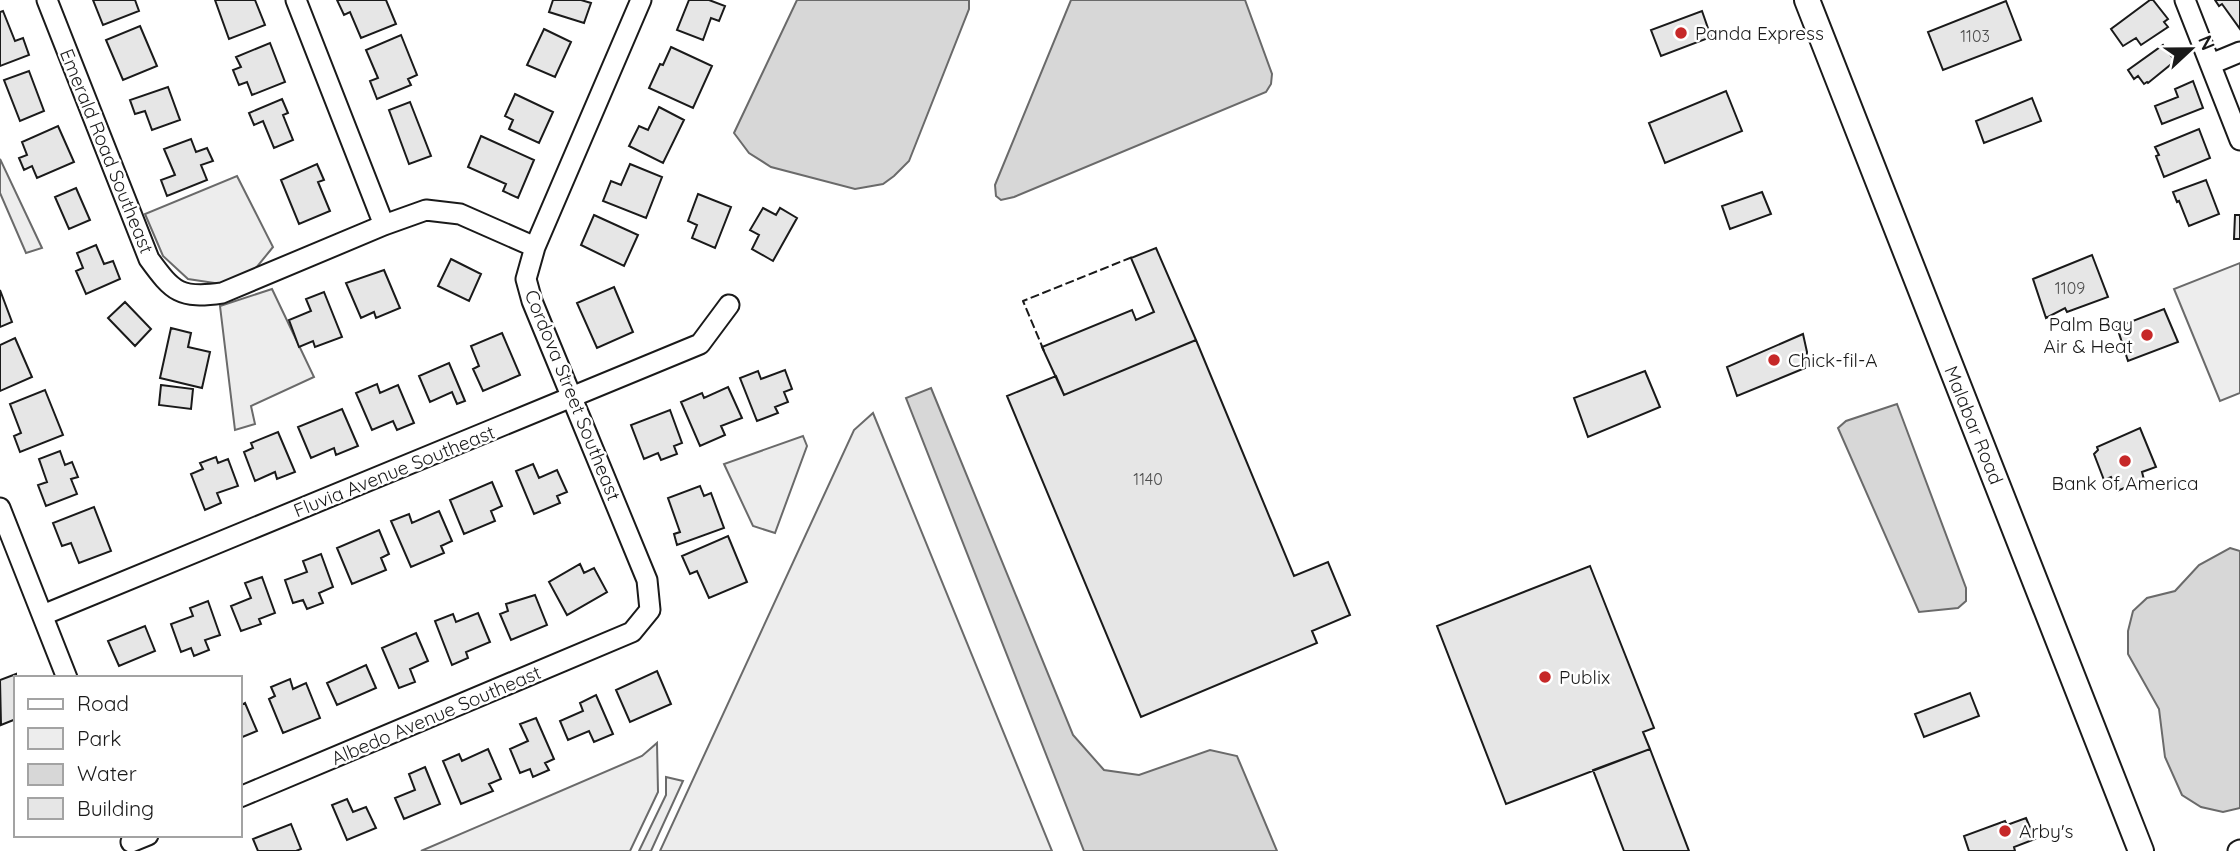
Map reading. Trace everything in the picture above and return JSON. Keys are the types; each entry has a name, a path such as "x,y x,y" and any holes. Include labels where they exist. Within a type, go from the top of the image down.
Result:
{"main road":[{"name":"Malabar Road","path":"1807,0 2141,851"}],"street":[{"name":"Emerald Road Southeast","path":"47,0 149,259 165,281 179,292 198,296 222,293 426,210 460,214 535,247"},
{"path":"296,0 384,225"},
{"name":"Cordova Street Southeast","path":"632,632 650,610 647,580 532,300 526,279 535,247 641,0"},
{"path":"2185,0 2240,140"},
{"path":"2211,64 2240,52"},
{"name":"Fluvia Avenue Southeast","path":"43,615 700,344 729,305"},
{"path":"0,508 66,676"},
{"name":"Albedo Avenue Southeast","path":"242,796 632,632"}],"green space":[{"path":"0,159 42,248 26,253 0,193"},
{"path":"237,176 273,247 256,268 221,284 188,279 163,256 145,214"},
{"path":"2240,263 2240,393 2220,401 2174,289"},
{"path":"272,289 314,377 251,406 255,424 235,430 220,306"},
{"path":"873,413 1052,851 660,851 854,430"},
{"path":"803,436 807,446 775,533 753,526 724,464"},
{"path":"657,743 658,792 630,851 421,851 642,756"},
{"path":"666,777 683,781 651,851 639,851 666,795"}],"water":[{"path":"797,0 969,0 969,9 909,161 883,184 855,189 771,167 749,153 734,133"},
{"path":"1071,0 1245,0 1272,74 1271,84 1266,92 1014,197 1001,200 996,196 995,185"},
{"path":"931,388 1073,735 1104,770 1139,775 1210,750 1237,756 1277,851 1084,851 906,398"},
{"path":"1897,404 1966,588 1966,601 1958,608 1919,612 1838,428 1846,421"},
{"path":"2230,548 2240,551 2240,808 2223,812 2201,807 2182,795 2165,757 2159,709 2128,654 2128,631 2133,611 2147,598 2175,591 2199,565"}],"building":[{"path":"93,0 135,0 139,11 103,25"},
{"path":"215,0 255,0 265,25 229,39"},
{"path":"337,0 386,0 396,24 361,38 350,12 344,15"},
{"path":"553,0 581,0 591,3 584,23 549,12"},
{"path":"689,0 709,0 725,6 719,21 711,18 703,40 677,30"},
{"path":"2153,0 2168,19 2164,22 2168,27 2141,45 2136,38 2123,46 2111,29"},
{"path":"2215,0 2240,0 2240,29 2222,4 2219,6"},
{"path":"2006,1 2021,40 1943,70 1928,32"},
{"path":"3,11 15,41 23,38 29,55 0,66 0,12"},
{"name":"Panda Express","path":"1702,11 1711,37 1661,56 1651,30"},
{"path":"140,26 157,66 123,80 106,40"},
{"path":"544,29 571,42 555,77 527,65"},
{"path":"401,35 417,75 408,79 411,85 377,99 370,81 378,78 366,50"},
{"path":"270,43 285,82 252,95 247,82 239,85 233,70 241,67 236,57"},
{"path":"2163,45 2175,61 2148,83 2144,84 2138,76 2134,79 2128,70"},
{"path":"671,47 712,66 693,108 649,88"},
{"path":"29,71 44,111 20,121 4,80"},
{"path":"2193,81 2203,108 2162,124 2155,106 2178,97 2175,89"},
{"path":"168,87 180,120 152,130 145,111 135,114 130,100"},
{"path":"1726,91 1742,131 1665,163 1649,123"},
{"path":"515,94 553,112 539,143 509,129 513,120 505,116"},
{"path":"2032,98 2041,121 1984,143 1976,121"},
{"path":"282,99 288,113 283,115 293,140 274,148 263,121 254,125 249,113"},
{"path":"410,102 431,156 409,164 389,110"},
{"path":"659,107 684,120 663,163 629,146 639,126 648,130"},
{"path":"58,126 74,162 37,178 32,166 24,170 19,158 27,155 22,142"},
{"path":"2199,129 2210,158 2164,177 2155,147"},
{"path":"481,136 534,160 518,198 503,191 506,184 468,167"},
{"path":"191,139 196,152 207,148 213,161 201,165 207,180 167,196 161,180 175,175 164,149"},
{"path":"317,164 324,180 318,182 330,211 299,224 281,180"},
{"path":"630,164 662,177 646,218 603,201 611,181 621,185"},
{"path":"2206,180 2219,214 2189,226 2173,192"},
{"path":"76,188 90,220 69,229 55,197"},
{"path":"1762,192 1771,214 1730,229 1722,206"},
{"path":"698,194 731,207 715,248 692,238 697,225 688,221"},
{"path":"763,208 776,215 780,208 797,218 773,261 752,249 759,235 750,230"},
{"path":"594,215 638,235 624,266 581,245"},
{"path":"2235,215 2240,215 2240,239 2234,239"},
{"path":"96,245 104,264 113,261 120,279 86,294 76,271 83,268 77,253"},
{"path":"1156,248 1196,340 1064,395 1042,347 1132,310 1136,320 1154,312 1131,258"},
{"path":"2092,255 2108,297 2067,312 2065,308 2046,318 2033,279"},
{"path":"451,259 481,274 469,301 438,286"},
{"path":"384,270 400,308 376,318 374,312 361,318 346,283"},
{"path":"614,287 633,332 597,348 577,303"},
{"path":"0,290 12,322 0,327"},
{"path":"324,292 342,337 315,347 313,341 299,347 289,320 311,311 306,299"},
{"path":"125,302 151,329 135,346 108,318"},
{"name":"Palm Bay Air & Heat","path":"2164,309 2178,342 2128,361 2117,327"},
{"path":"171,328 191,333 188,347 210,352 202,388 160,378"},
{"path":"502,333 520,375 483,391 473,369 479,366 471,346"},
{"name":"Chick-fil-A","path":"1803,334 1807,352 1805,368 1737,396 1727,367"},
{"path":"15,338 32,377 0,391 0,345"},
{"path":"1196,340 1294,576 1328,562 1350,615 1312,631 1317,643 1141,717 1007,396 1056,376 1064,395"},
{"path":"449,363 465,401 457,404 452,392 430,402 419,376"},
{"path":"785,370 792,389 784,392 788,402 775,407 778,413 757,421 740,378 758,371 761,379"},
{"path":"1645,371 1660,407 1588,437 1574,398"},
{"path":"377,384 380,393 398,385 414,423 397,430 393,421 372,430 356,393"},
{"path":"161,385 193,389 191,409 159,405"},
{"path":"728,387 742,418 721,426 725,435 700,446 681,402 702,393 704,398"},
{"path":"45,390 63,435 20,452 14,436 21,433 10,404"},
{"path":"342,409 358,446 336,455 334,448 311,458 298,427"},
{"path":"670,410 682,443 674,446 677,454 661,460 658,453 644,459 631,425"},
{"name":"Bank of America","path":"2140,428 2156,467 2142,472 2144,480 2117,491 2111,477 2104,480 2094,454 2098,450 2097,447"},
{"path":"278,432 295,472 277,479 275,472 255,481 244,452 253,448 251,443"},
{"path":"60,451 65,465 72,462 78,477 71,479 77,494 46,506 38,485 47,482 39,459"},
{"path":"216,457 218,463 228,459 238,486 217,493 221,503 205,510 191,474 203,469 200,463"},
{"path":"533,464 539,478 557,470 567,492 557,496 560,503 534,514 516,471"},
{"path":"492,482 502,506 491,511 495,521 464,534 450,500"},
{"path":"700,486 704,496 711,493 724,528 677,545 674,534 680,532 668,498"},
{"path":"94,507 111,551 79,563 71,543 62,546 53,523"},
{"path":"439,511 452,541 441,546 444,553 411,567 391,521 409,514 412,523"},
{"path":"379,530 389,554 381,558 386,570 352,584 337,548"},
{"path":"728,536 747,582 709,598 697,571 690,574 682,556"},
{"path":"321,554 333,587 319,593 323,603 307,609 303,600 293,603 285,580 307,572 303,561"},
{"path":"580,564 584,573 594,568 607,592 567,615 549,582"},
{"name":"Publix","path":"1590,566 1654,728 1643,732 1650,749 1506,804 1437,626"},
{"path":"262,577 275,613 259,619 261,624 241,631 231,606 251,598 245,583"},
{"path":"535,595 547,625 511,640 500,614 508,611 506,604"},
{"path":"208,601 220,635 205,640 209,650 194,656 191,648 181,652 171,624 193,616 190,608"},
{"path":"478,613 490,642 466,652 468,658 452,665 435,621 453,614 456,622"},
{"path":"145,626 155,651 119,666 108,641"},
{"path":"416,633 428,661 410,669 415,682 399,688 382,648"},
{"path":"366,665 376,688 337,705 327,683"},
{"path":"657,671 671,704 630,722 616,690"},
{"path":"16,674 14,720 1,725 0,680"},
{"path":"290,679 293,689 306,683 320,718 283,733 269,699 275,696 271,687"},
{"path":"1970,693 1979,716 1924,737 1915,714"},
{"path":"596,695 613,734 594,742 589,731 568,740 560,721 583,711 580,703"},
{"path":"245,703 257,731 242,737 242,705"},
{"path":"536,718 554,759 545,763 549,770 533,777 530,769 520,773 510,749 528,741 520,724"},
{"path":"488,749 501,779 489,784 493,791 461,804 443,761 459,754 462,761"},
{"path":"1650,749 1689,851 1624,851 1593,770"},
{"path":"425,767 440,804 404,819 395,798 415,790 409,774"},
{"path":"347,799 353,812 366,807 376,828 347,840 332,805"},
{"name":"Arby's","path":"2026,818 2035,839 2014,847 2015,851 1969,851 1964,836 2005,821 2007,825"},
{"path":"291,824 301,849 258,851 253,839"}],"fence":[{"path":"1044,351 1023,301 1135,256"}],"place":[{"name":"Panda Express","path":"1681,33"},
{"name":"Palm Bay Air & Heat","path":"2147,335"},
{"name":"Chick-fil-A","path":"1774,360"},
{"name":"Bank of America","path":"2125,461"},
{"name":"Publix","path":"1545,677"},
{"name":"Arby's","path":"2005,831"}]}
